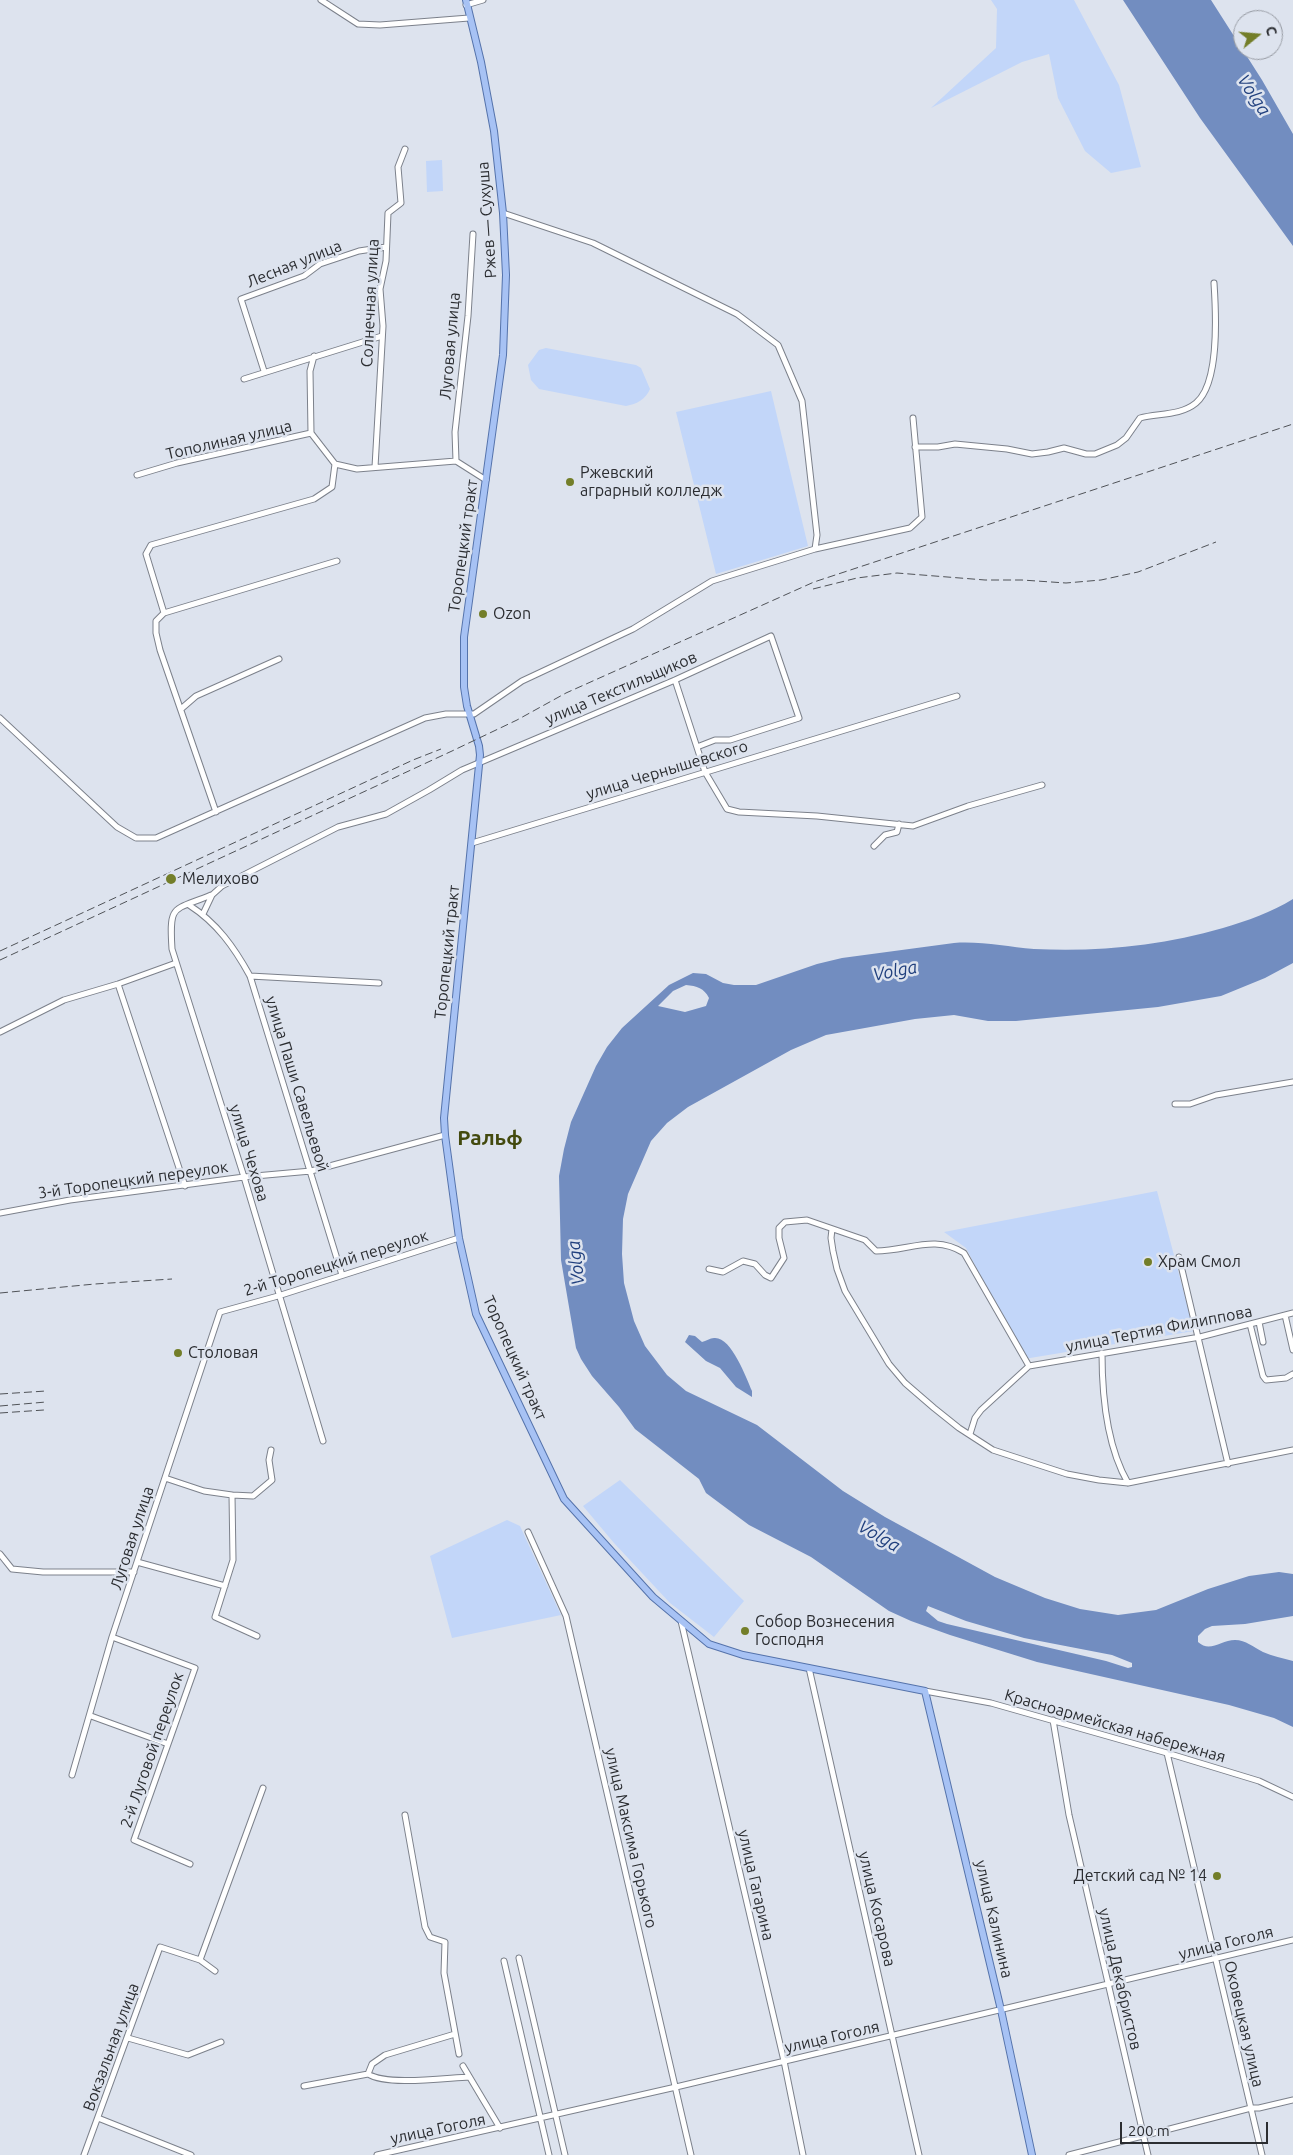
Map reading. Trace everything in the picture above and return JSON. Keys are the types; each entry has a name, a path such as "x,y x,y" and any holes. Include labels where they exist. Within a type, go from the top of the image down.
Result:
{"main road":[{"name":"Ржев — Сухуша","path":"466,3 488,97 503,213 506,275 504,355 492,440"},
{"name":"Торопецкий тракт","path":"492,440 464,636 464,687 477,739 480,762 444,1118 459,1238 476,1314 564,1499 653,1597 681,1621 709,1644 743,1655 925,1691"},
{"name":"улица Калинина","path":"925,1691 1001,2010 1032,2155"}],"street":[{"path":"321,0 358,24 380,25 469,18"},
{"path":"466,3 483,0"},
{"name":"Солнечная улица","path":"375,466 383,312 380,288 386,261 388,214 401,203 398,167 405,149"},
{"path":"503,213 593,243 737,314 778,345 802,401 817,535 815,549"},
{"name":"Луговая улица","path":"456,461 455,432 468,316 473,234"},
{"name":"Лесная улица","path":"264,371 241,299 304,276 320,264 359,251 386,247"},
{"path":"916,447 938,447 955,444 1007,449 1032,454 1064,448 1086,454 1094,454 1117,445 1126,438 1140,418 1180,411 1195,404 1206,392 1211,376 1214,335 1214,283"},
{"path":"244,378 382,336"},
{"path":"311,433 310,370 314,356"},
{"path":"0,718 117,827 136,838 156,838 425,718 446,714 470,714 477,712 522,681 633,628 712,581 815,549 910,528 922,517 913,418"},
{"name":"Тополиная улица","path":"137,476 177,463 311,433 335,464"},
{"path":"164,613 146,554 151,545 314,499 332,487 335,464 357,469 375,466 456,461 486,480"},
{"path":"216,812 156,633 156,621 164,613 337,561"},
{"name":"улица Текстильщиков","path":"480,762 675,680 771,636 799,718 730,740 715,740 697,747"},
{"path":"181,709 196,696 279,659"},
{"path":"675,680 705,772 727,808 739,812 816,816 913,826 968,806 1042,785"},
{"name":"улица Чернышевского","path":"472,843 870,721 958,696"},
{"path":"203,914 212,895 236,877 338,827 386,814 429,790 445,778 480,762"},
{"path":"874,846 885,835 896,832 899,824"},
{"name":"улица Чехова","path":"212,895 177,908 171,919 172,949 244,1177 278,1296 323,1441"},
{"name":"улица Паши Савельевой","path":"189,905 220,929 238,954 250,976 342,1275"},
{"path":"0,1032 64,1000 118,984 176,963"},
{"path":"250,976 379,983"},
{"path":"118,984 185,1186"},
{"path":"1175,1104 1190,1104 1216,1095 1293,1082"},
{"name":"3-й Торопецкий переулок","path":"0,1213 70,1200 244,1177 311,1171 445,1135"},
{"path":"709,1269 723,1272 743,1261 755,1264 764,1275 771,1278 784,1258 779,1228 785,1222 807,1220 866,1240 876,1250 894,1251 939,1243 952,1246 964,1253 1029,1366 981,1410 970,1434"},
{"path":"832,1229 833,1251 845,1291 889,1364 919,1396 959,1428 993,1450 1067,1474 1128,1483 1293,1450"},
{"name":"2-й Торопецкий переулок","path":"220,1312 278,1296 459,1238"},
{"path":"1179,1257 1200,1337 1228,1464"},
{"name":"Луговая улица","path":"72,1775 91,1716 112,1637 220,1312"},
{"name":"улица Тертия Филиппова","path":"1029,1366 1200,1337 1293,1314"},
{"path":"1285,1315 1293,1350"},
{"path":"1259,1322 1264,1342"},
{"path":"1250,1324 1262,1376 1266,1380 1286,1378 1293,1374"},
{"path":"1102,1353 1102,1385 1109,1425 1120,1468 1128,1483"},
{"path":"164,1478 204,1491 252,1496 272,1480 268,1460 271,1450"},
{"path":"232,1495 233,1560 214,1617 257,1636"},
{"name":"улица Максима Горького","path":"528,1532 566,1616 691,2155"},
{"path":"0,1554 12,1569 43,1572 134,1572"},
{"path":"137,1562 225,1586"},
{"name":"улица Гагарина","path":"681,1621 784,2061 803,2155"},
{"name":"2-й Луговой переулок","path":"112,1637 194,1668 134,1840 190,1864"},
{"name":"улица Косарова","path":"810,1668 894,2035 919,2155"},
{"name":"Красноармейская набережная","path":"925,1691 991,1703 1053,1720 1259,1780 1293,1797"},
{"path":"91,1716 168,1744"},
{"name":"улица Декабристов","path":"1053,1720 1069,1815 1148,2155"},
{"name":"Оковецкая улица","path":"1167,1753 1262,2155"},
{"path":"215,1970 200,1960 263,1788"},
{"path":"404,1815 425,1927 430,1937 445,1942 444,1973 459,2054"},
{"name":"улица Гоголя","path":"379,2155 540,2119 1293,1940"},
{"name":"Вокзальная улица","path":"84,2155 160,1947 200,1960"},
{"path":"519,1958 565,2155"},
{"path":"504,1961 549,2155"},
{"path":"368,2074 372,2064 385,2055 455,2034"},
{"path":"128,2038 188,2055 221,2042"},
{"path":"463,2066 500,2128"},
{"path":"304,2086 368,2074 374,2078 401,2081 469,2077"},
{"path":"1069,2155 1251,2108 1293,2100"},
{"path":"98,2118 191,2155"}],"shaded area":[{"path":"991,0 1074,0 1119,85 1141,167 1111,173 1085,151 1058,98 1049,54 1022,62 931,108 996,48 997,9"},
{"path":"442,160 443,191 427,192 426,161"},
{"path":"546,348 636,365 641,368 650,389 641,400 626,406 539,389 531,380 528,365 539,350"},
{"path":"771,391 808,546 716,574 676,412"},
{"path":"1157,1191 1194,1331 1024,1359 966,1248 944,1232"},
{"path":"620,1480 744,1601 714,1637 670,1603 614,1543 583,1506"},
{"path":"507,1520 520,1526 561,1615 452,1638 430,1556"}],"water":[{"name":"Volga","path":"1123,0 1211,0 1233,35 1233,60 1249,60 1293,134 1293,246 1200,118"},
{"name":"Volga","path":"1293,899 1293,963 1265,978 1221,996 1158,1007 1016,1021 988,1021 954,1015 915,1019 826,1035 791,1050 688,1107 667,1123 651,1141 628,1194 623,1219 622,1254 624,1283 634,1321 645,1346 667,1375 686,1391 757,1425 843,1491 885,1517 995,1577 1045,1598 1080,1609 1118,1615 1156,1610 1208,1589 1249,1576 1279,1572 1293,1574 1293,1616 1245,1624 1212,1626 1205,1629 1198,1636 1198,1642 1202,1645 1211,1646 1239,1640 1263,1652 1293,1661 1293,1727 1274,1718 1229,1705 1037,1662 950,1635 889,1611 811,1557 749,1525 706,1493 699,1479 635,1429 592,1376 576,1348 561,1260 559,1176 564,1149 571,1122 596,1066 607,1047 622,1028 669,985 693,973 706,974 723,983 756,985 817,964 842,958 954,943 1034,949 1082,950 1153,943 1223,928 1259,916","holes":["686,985 697,987 705,992 709,998 706,1006 685,1012 658,1006 673,991","928,1606 966,1621 1024,1638 1112,1655 1132,1663 1132,1667 1128,1668 1106,1661 947,1624 938,1621 926,1611"]},
{"path":"689,1335 695,1336 702,1342 714,1338 726,1343 742,1368 752,1391 752,1397 736,1387 720,1368 706,1361 685,1342"}],"railway":[{"path":"0,960 452,751 517,720 566,693 814,582 1293,424"},
{"path":"813,589 857,578 897,573 985,580 1066,583 1101,580 1138,572 1216,542"},
{"path":"0,951 413,760 441,749"},
{"path":"0,1293 172,1279"},
{"path":"0,1394 46,1391"},
{"path":"0,1406 46,1402"},
{"path":"0,1413 44,1410"}],"place":[{"name":"Ржевский аграрный колледж","path":"570,482"},
{"name":"Ozon","path":"483,614"},
{"name":"Мелихово","path":"171,879"},
{"name":"Храм Смол","path":"1148,1262"},
{"name":"Столовая","path":"178,1353"},
{"name":"Собор Вознесения Господня","path":"745,1631"},
{"name":"Детский сад № 14","path":"1217,1876"}],"district":[{"name":"Ральф","path":"490,1138"}]}
